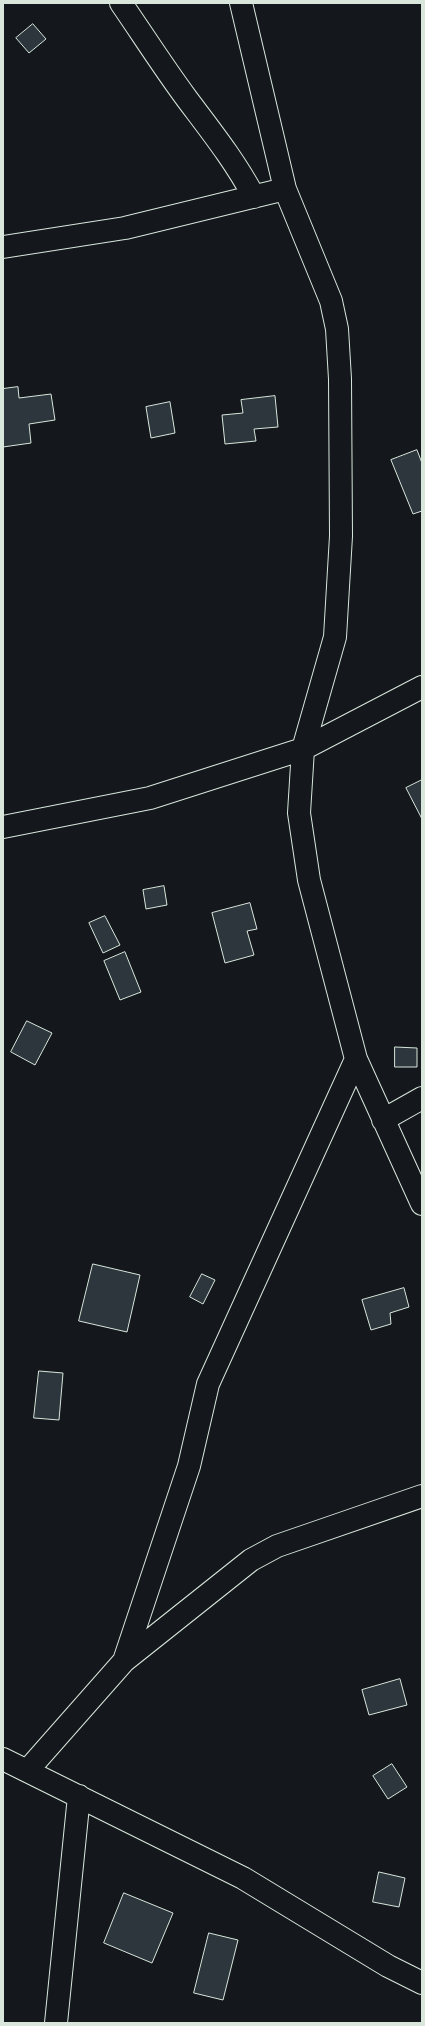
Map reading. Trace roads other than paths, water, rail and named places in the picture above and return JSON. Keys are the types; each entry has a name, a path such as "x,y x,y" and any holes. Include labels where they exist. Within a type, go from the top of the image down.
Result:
{"street":[{"path":"121,3 187,98 225,148 239,169 254,197"},
{"path":"241,3 285,189 331,301 337,328 340,379 341,536 335,637 304,749 299,813 309,880 356,1059 422,1204"},
{"path":"3,247 126,228 285,189"},
{"path":"3,827 150,798 304,749 422,686"},
{"path":"124,1660 189,1466 208,1384 356,1059"},
{"path":"384,1120 422,1098"},
{"path":"26,1772 124,1660 251,1560 277,1546 422,1496"},
{"path":"3,1759 26,1772 79,1796 243,1878 388,1966 422,1983"},
{"path":"56,2023 79,1796"}]}
